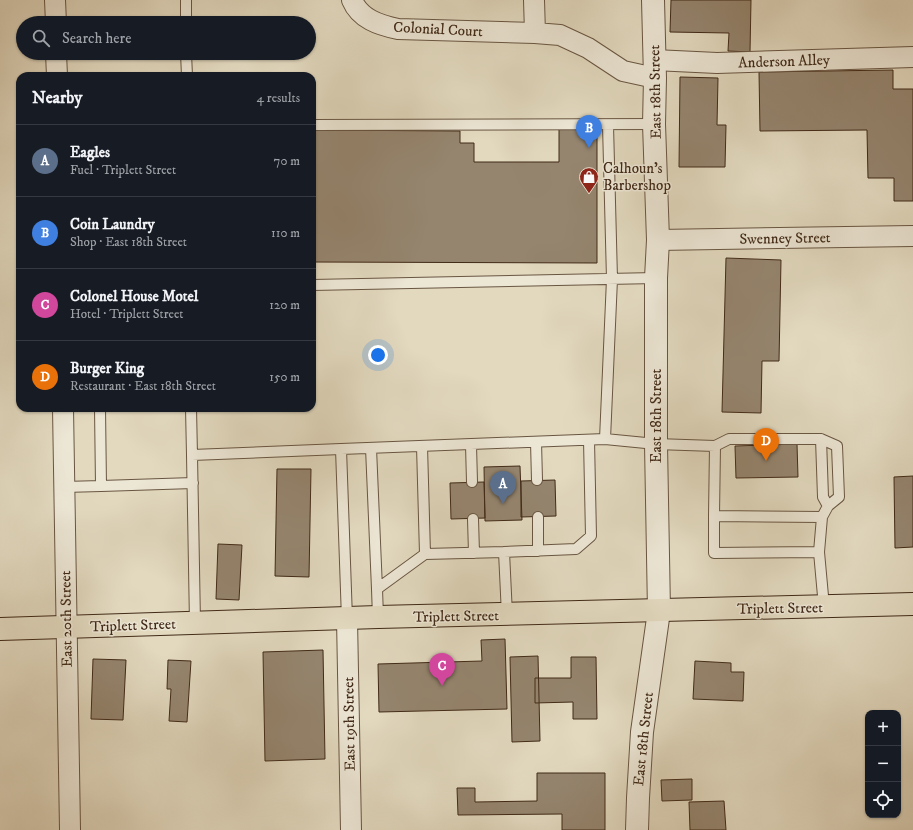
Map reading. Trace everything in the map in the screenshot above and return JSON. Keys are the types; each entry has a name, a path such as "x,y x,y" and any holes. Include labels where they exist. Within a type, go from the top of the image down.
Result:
{"main road":[{"name":"Triplett Street","path":"0,629 378,617 913,604"}],"street":[{"path":"55,0 56,16"},
{"name":"Colonial Court","path":"352,0 363,16 378,25 398,29 560,35 588,48 623,71 655,69"},
{"path":"534,0 535,33"},
{"name":"East 18th Street","path":"637,830 642,732 658,611 656,278 658,240 654,124 655,69 653,0"},
{"name":"Anderson Alley","path":"655,69 717,63 913,56"},
{"path":"56,60 57,72"},
{"name":"Swenney Street","path":"658,240 913,236"},
{"name":"East 20th Street","path":"63,412 70,830"},
{"name":"East 19th Street","path":"347,619 351,830"}],"lane":[{"path":"186,0 186,16"},
{"path":"186,60 187,72"},
{"path":"316,125 654,124"},
{"path":"605,439 612,279 608,125"},
{"path":"316,285 656,278"},
{"path":"100,412 101,486"},
{"path":"191,412 195,623"},
{"path":"192,455 605,439 656,444 715,446 729,439 821,440 838,446 839,496 828,506 822,517 819,552 824,607"},
{"path":"377,589 425,554 576,549 591,536 589,440"},
{"path":"821,440 823,497 828,506"},
{"path":"536,442 537,480"},
{"path":"471,445 472,482"},
{"path":"422,446 425,554"},
{"path":"715,446 714,553 819,552"},
{"path":"371,448 378,617"},
{"path":"341,449 347,619"},
{"path":"64,487 193,483"},
{"path":"714,516 822,517"},
{"path":"538,517 538,550"},
{"path":"473,519 474,553"},
{"path":"504,552 507,615"}],"building":[{"path":"671,0 751,0 750,52 728,51 729,33 670,32"},
{"path":"893,70 893,89 913,89 913,201 894,201 894,178 868,178 867,130 760,131 759,72"},
{"path":"680,77 718,78 717,125 726,125 725,167 679,167"},
{"path":"559,129 597,129 597,263 316,262 316,130 460,131 460,143 474,143 474,162 559,162"},
{"path":"726,258 781,260 779,361 762,361 761,413 722,412"},
{"path":"797,444 798,477 736,478 735,446"},
{"path":"520,466 522,520 485,521 484,467"},
{"path":"277,469 311,469 309,577 275,576"},
{"path":"913,476 913,547 895,548 894,477"},
{"path":"555,480 556,516 521,517 521,481"},
{"path":"484,482 485,518 451,519 450,483"},
{"path":"218,544 242,545 239,600 216,599"},
{"path":"505,639 507,709 379,712 378,664 482,661 481,640"},
{"path":"323,650 325,759 265,761 263,652"},
{"path":"538,656 540,741 512,742 510,657"},
{"path":"571,657 596,657 597,719 573,719 573,702 535,703 535,678 571,678"},
{"path":"93,659 126,660 123,720 91,719"},
{"path":"168,660 191,661 187,722 169,721 171,689 167,689"},
{"path":"695,661 731,663 731,672 744,672 743,701 693,699"},
{"path":"537,773 605,773 605,830 562,830 562,814 458,815 457,788 475,788 475,802 537,801"},
{"path":"692,779 692,800 662,801 661,780"},
{"path":"724,801 726,830 690,830 689,802"}],"place":[{"name":"Coin Laundry","path":"589,148"},
{"name":"Calhoun's Barbershop","path":"589,194"},
{"name":"Burger King","path":"766,461"},
{"name":"Eagles","path":"503,504"},
{"name":"Colonel House Motel","path":"442,686"}]}
